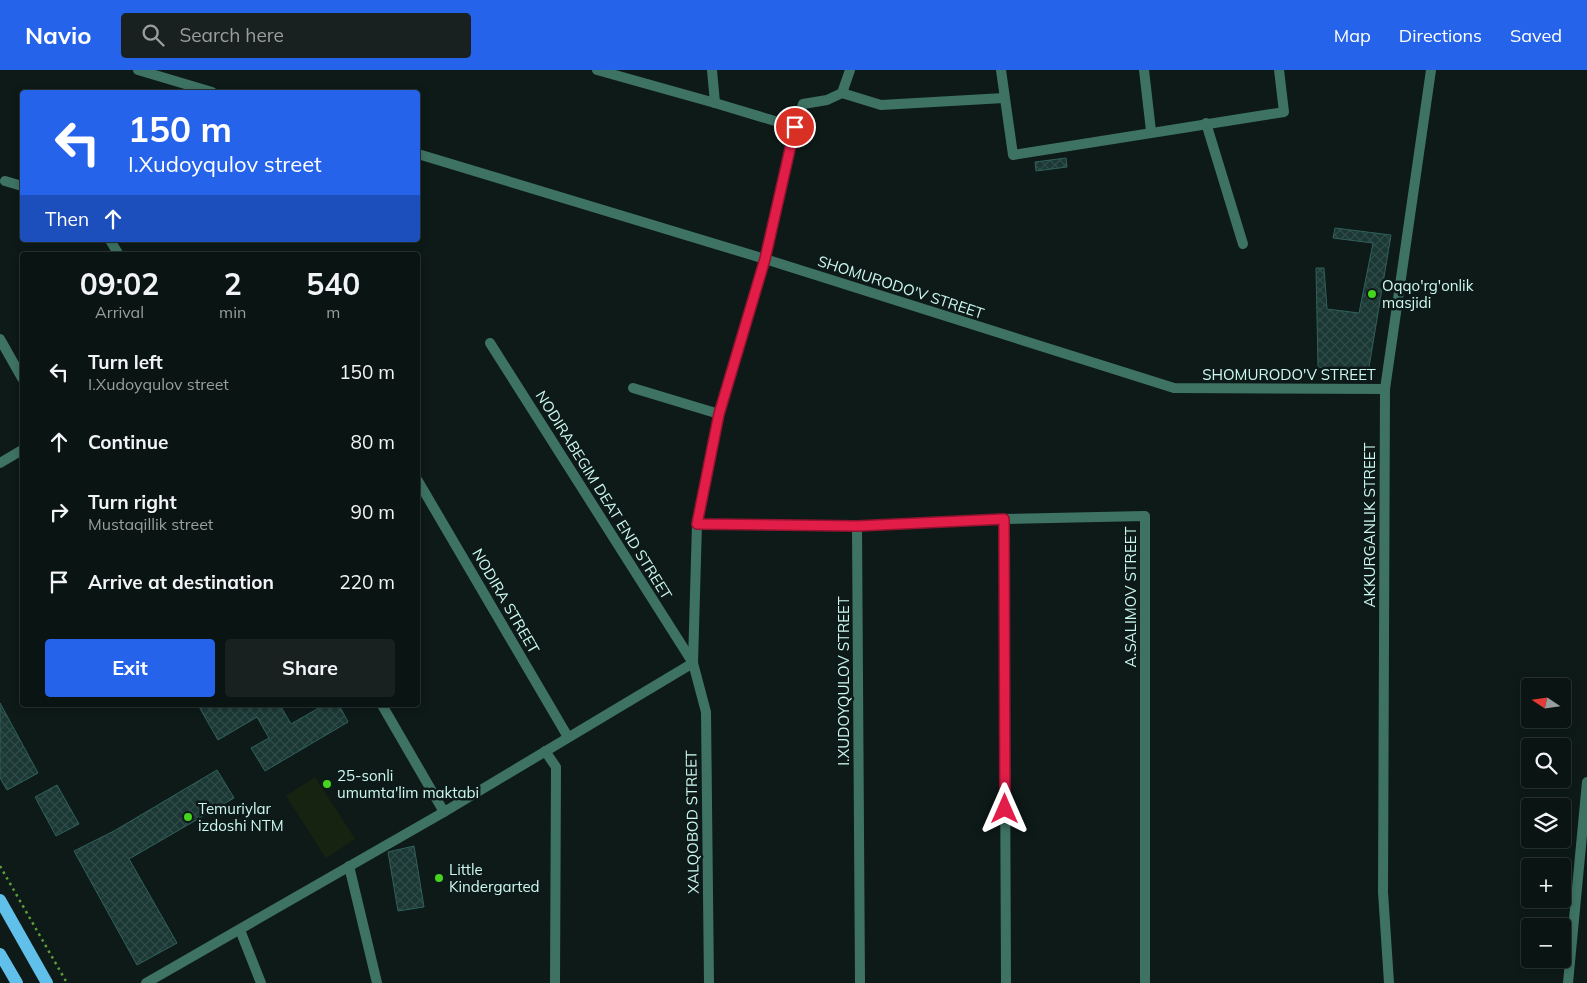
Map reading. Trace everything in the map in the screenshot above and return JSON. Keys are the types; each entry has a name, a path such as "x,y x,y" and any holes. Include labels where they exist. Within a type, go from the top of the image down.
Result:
{"main road":[{"path":"0,900 47,983"},
{"path":"0,954 17,983"}],"street":[{"path":"138,70 205,90"},
{"path":"597,70 795,127"},
{"path":"712,70 715,103"},
{"path":"842,93 850,70"},
{"path":"1001,70 1013,155 1150,131 1284,112 1279,70"},
{"path":"1144,70 1150,131"},
{"name":"AKKURGANLIK STREET","path":"1387,983 1383,892 1385,389 1431,70"},
{"path":"146,983 444,812 693,663 697,524 719,414 765,259 795,127 804,104 827,100 842,93 881,105 1004,98"},
{"path":"1206,123 1243,244"},
{"name":"SHOMURODO'V STREET","path":"420,155 765,259 1174,388 1385,389"},
{"path":"5,181 20,185"},
{"path":"0,339 20,374"},
{"name":"NODIRABEGIM DEAT END STREET","path":"490,343 693,663"},
{"path":"633,388 719,414"},
{"path":"0,463 20,451"},
{"name":"NODIRA STREET","path":"420,484 568,737"},
{"name":"A.SALIMOV STREET","path":"1004,519 1145,516 1145,983"},
{"path":"697,524 857,526 1004,519 1006,983"},
{"name":"I.ХUDOYQULOV STREET","path":"857,526 860,983"},
{"name":"ХALQOBOD STREET","path":"693,663 706,712 709,983"},
{"path":"383,707 444,812"},
{"path":"545,751 556,767 555,983"},
{"path":"1568,983 1587,788"},
{"path":"349,866 377,983"},
{"path":"240,930 261,983"}],"path":[{"path":"0,866 66,983"}],"green space":[{"path":"315,777 355,839 326,858 286,796"}],"building":[{"path":"1066,158 1067,167 1036,171 1035,162"},
{"name":"Oqqo'rg'onlik masjidi","path":"1335,228 1391,235 1368,373 1318,367 1316,268 1324,268 1327,309 1359,313 1373,243 1333,238"},
{"path":"0,703 38,773 7,790 0,778"},
{"path":"199,707 281,707 291,724 321,707 340,707 348,722 265,771 251,748 269,738 257,717 218,740"},
{"path":"217,770 234,798 129,859 177,943 137,965 74,851 114,831"},
{"path":"57,785 79,824 56,836 35,797"},
{"path":"414,846 424,907 398,911 388,852"}],"place":[{"name":"Oqqo'rg'onlik masjidi","path":"1372,294"},
{"name":"25-sonli umumta'lim maktabi","path":"327,784"},
{"name":"Temuriylar izdoshi NTM","path":"188,817"},
{"name":"Little Kindergarted","path":"439,878"}],"route":[{"path":"795,127 765,259 719,414 697,524 857,526 1004,519 1005,809"}]}
